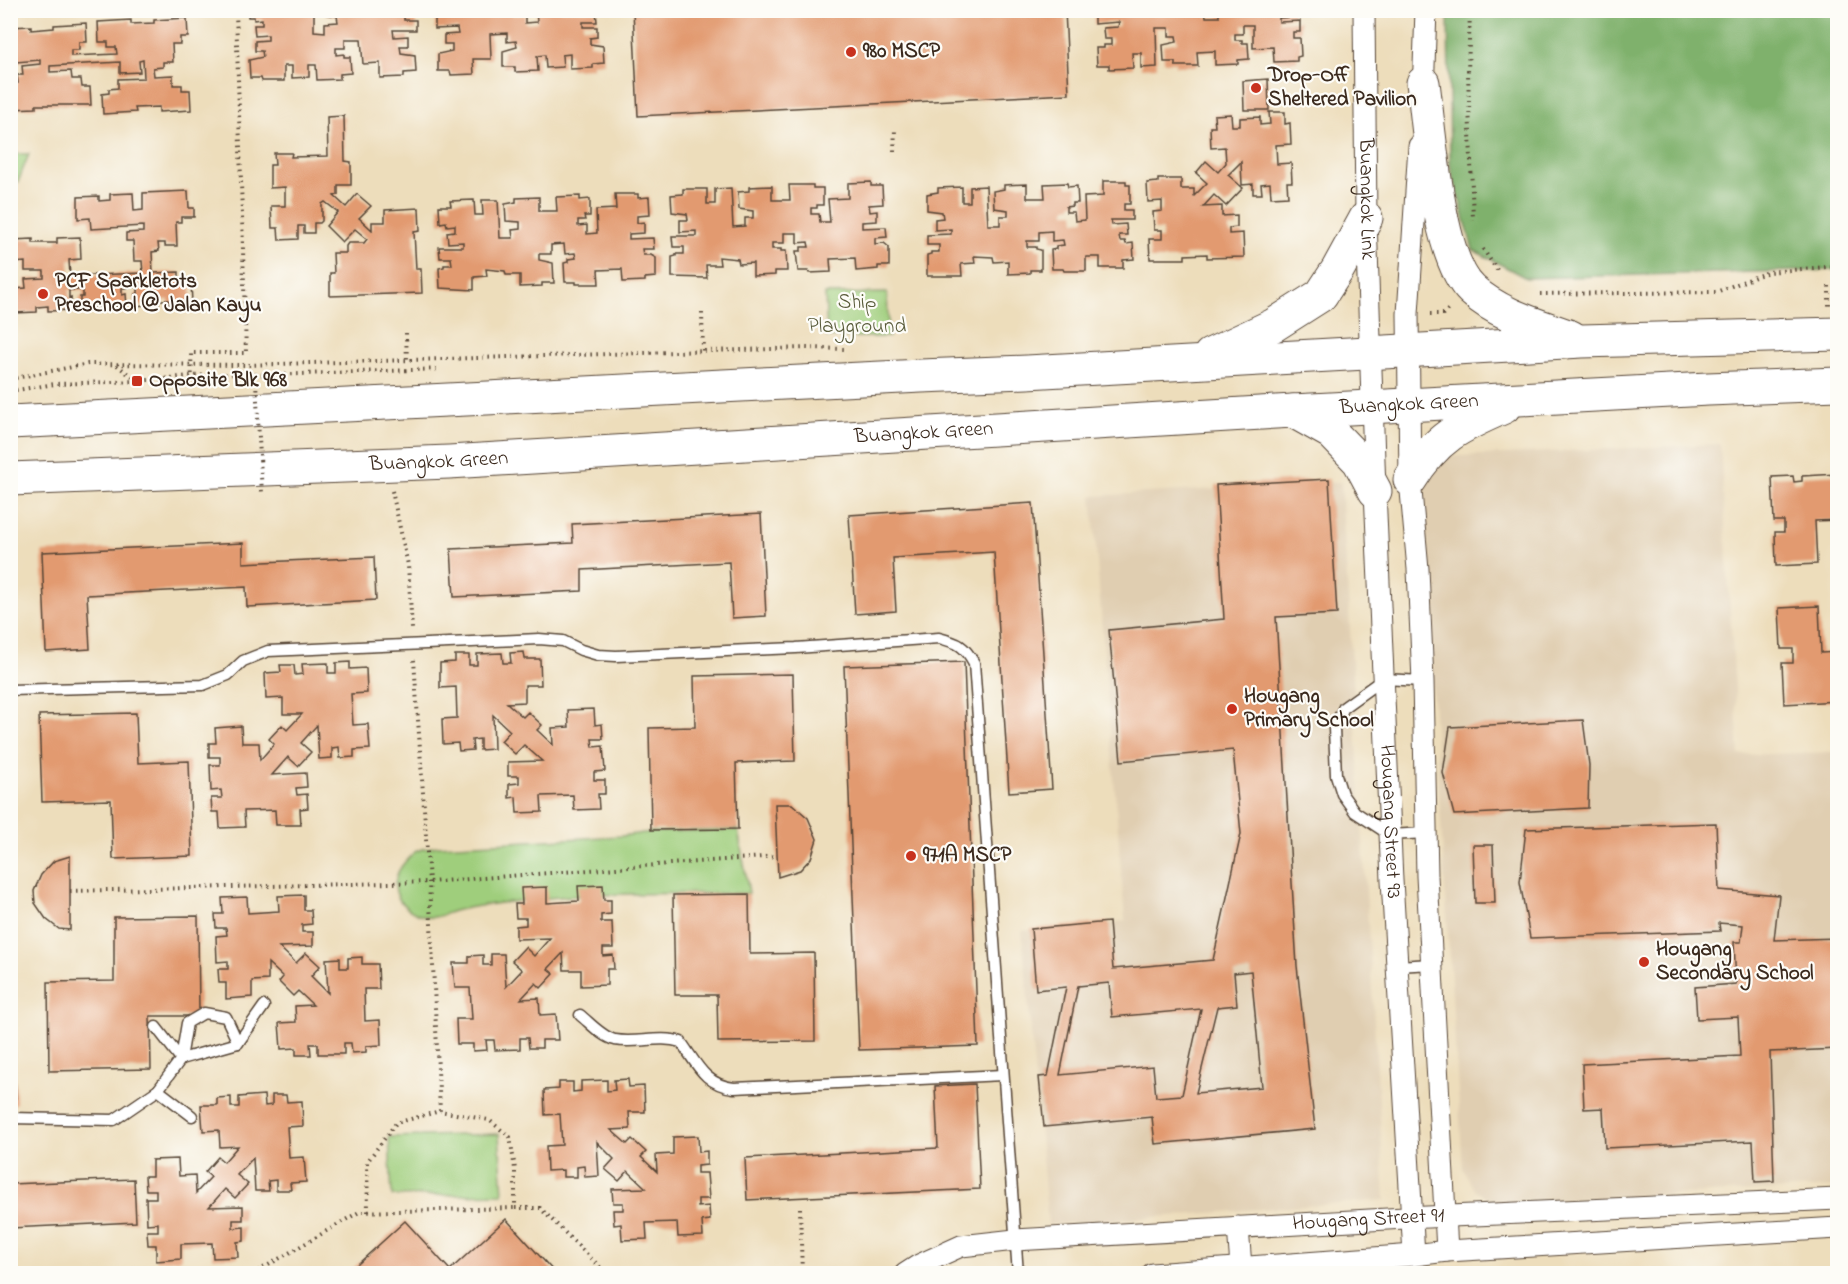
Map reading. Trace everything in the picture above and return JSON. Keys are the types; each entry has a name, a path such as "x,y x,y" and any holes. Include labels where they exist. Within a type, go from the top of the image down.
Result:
{"main road":[{"path":"1423,83 1442,227 1454,261 1471,290 1507,313 1581,341"},
{"path":"1195,362 1275,325 1321,295 1366,218"},
{"path":"10,422 1026,372 1581,341 1838,334"},
{"name":"Buangkok Green","path":"10,479 449,462 1293,411 1838,384"},
{"path":"1410,480 1424,458 1444,438 1473,421 1520,400"},
{"path":"1293,411 1332,433 1359,461 1375,491"}],"street":[{"name":"Buangkok Link","path":"1364,10 1366,218 1371,352"},
{"name":"Buangkok Link","path":"1408,350 1408,315 1426,10"},
{"name":"Hougang Street 93","path":"1408,350 1410,480 1423,681 1426,833 1447,1251"},
{"name":"Hougang Street 93","path":"1371,352 1390,835 1414,1255"},
{"name":"Hougang Street 91","path":"905,1274 961,1246 1015,1240 1413,1217 1838,1199"},
{"path":"1239,1227 1240,1267"},
{"name":"Hougang Street 91","path":"1152,1274 1447,1251 1838,1228"}],"lane":[{"path":"10,690 202,685 228,675 243,661 268,651 539,639 562,641 598,655 616,656 796,648 939,638 956,642 966,649 974,663 1018,1274"},
{"path":"1423,681 1383,680 1344,707 1334,729 1336,775 1342,794 1355,813 1390,835 1426,833"},
{"path":"1397,966 1432,964"},
{"path":"182,1059 238,1043 264,1006"},
{"path":"10,1118 114,1120 158,1090 182,1059 187,1023 204,1013 226,1017 238,1043"},
{"path":"580,1015 601,1033 614,1040 665,1039 681,1042 705,1076 722,1087 1004,1075"},
{"path":"156,1027 182,1059"},
{"path":"158,1090 192,1116"}],"path":[{"path":"192,382 191,353 246,353 236,10"},
{"path":"1470,10 1468,73 1474,229"},
{"path":"894,151 895,130"},
{"path":"1480,246 1496,270 1503,276"},
{"path":"1535,292 1544,295 1716,292 1768,272 1838,266"},
{"path":"702,313 703,351"},
{"path":"406,333 407,361"},
{"path":"10,379 88,363 191,365 407,361 806,348 851,349"},
{"path":"117,364 136,381"},
{"path":"255,382 262,494"},
{"path":"391,487 408,565 429,882 440,1111"},
{"path":"70,891 429,882 777,856"},
{"path":"368,1212 367,1162 396,1123 440,1111 489,1120 510,1137 515,1169 515,1208"},
{"path":"253,1274 359,1212 540,1208 607,1274"},
{"path":"800,1208 802,1274"}],"shaded area":[{"name":"Hougang Secondary School","path":"1720,444 1739,755 1837,752 1837,1187 1499,1203 1475,1191 1463,1169 1419,476 1437,457"},
{"name":"Hougang Primary School","path":"1341,482 1385,1200 1048,1225 1022,931 1125,921 1092,496"}],"green space":[{"path":"1448,11 1837,11 1837,270 1526,278 1473,250 1450,165"},
{"path":"11,154 29,154 18,182 11,181"},
{"name":"Ship Playground","path":"887,293 889,337 827,337 825,294"},
{"path":"738,830 749,893 553,897 481,906 431,917 409,910 402,904 395,889 399,871 405,862 415,852 437,846 622,836 651,832"},
{"path":"499,1134 503,1194 392,1196 389,1137"}],"building":[{"path":"248,10 314,10 314,31 325,32 325,23 338,22 337,16 324,14 324,10 412,10 412,13 404,13 404,20 416,20 416,30 393,30 394,37 408,36 408,46 400,46 401,53 415,55 416,72 404,73 404,77 380,78 380,63 363,64 361,39 345,39 345,48 336,48 336,55 344,54 344,57 350,57 351,73 340,74 340,79 317,80 316,65 309,65 309,77 292,78 292,66 284,66 284,81 262,81 261,78 250,78 249,60 263,57 262,51 255,51 255,41 268,40 268,35 255,36 254,25 262,25 262,19 254,20 254,17 248,17"},
{"path":"446,10 512,10 512,15 525,15 525,23 537,22 536,10 596,11 597,22 583,22 583,27 597,27 597,37 590,38 590,44 603,46 604,63 593,64 593,68 570,69 570,54 562,55 563,67 546,68 545,55 537,56 538,71 515,72 515,67 503,67 503,51 517,47 516,41 507,42 507,33 490,34 491,59 473,59 474,74 451,75 450,71 438,71 438,54 452,51 452,44 444,44 444,35 458,34 457,28 435,29 435,19 446,18"},
{"name":"980 MSCP","path":"633,10 1065,10 1069,94 638,116"},
{"path":"1105,10 1205,10 1206,17 1219,17 1219,10 1293,10 1293,17 1279,18 1279,22 1300,21 1300,32 1293,32 1293,38 1300,38 1301,56 1297,57 1297,61 1274,62 1273,47 1253,48 1253,25 1243,25 1243,34 1235,34 1235,40 1248,43 1249,59 1238,60 1238,64 1215,65 1215,51 1197,52 1198,66 1175,66 1175,62 1164,62 1163,45 1177,42 1176,36 1169,36 1169,28 1156,28 1157,67 1141,68 1141,53 1132,53 1133,68 1109,69 1109,65 1097,65 1096,48 1111,45 1111,39 1104,39 1103,28 1118,27 1119,22 1094,24 1094,13 1105,13"},
{"path":"187,18 188,37 180,37 180,44 172,44 173,62 163,62 163,67 153,68 154,76 173,75 173,85 182,85 182,90 190,90 191,110 159,112 159,107 135,108 136,112 103,114 102,94 109,93 109,89 118,88 118,79 144,78 143,60 139,61 140,72 120,73 120,62 50,66 50,72 71,71 72,79 81,79 82,87 90,87 91,105 36,105 36,108 10,109 10,84 18,83 17,75 23,75 22,66 40,64 40,60 16,62 16,54 10,54 10,27 31,26 31,30 54,28 54,25 86,23 87,42 79,42 79,50 71,50 71,56 117,54 116,47 108,47 108,42 99,42 98,22 131,20 131,24 154,23 154,20"},
{"name":"Drop-Off Sheltered Pavilion","path":"1268,79 1269,110 1244,110 1243,81"},
{"path":"1269,112 1285,112 1285,124 1290,123 1291,144 1276,145 1277,164 1291,163 1292,182 1287,182 1288,196 1271,197 1270,183 1261,184 1262,194 1253,194 1253,184 1242,185 1241,162 1228,175 1243,188 1226,206 1214,195 1203,207 1222,206 1222,216 1237,215 1237,227 1229,228 1229,234 1243,233 1244,257 1207,258 1207,254 1185,255 1185,259 1150,259 1149,239 1162,239 1162,230 1154,230 1153,212 1162,211 1162,201 1148,202 1147,183 1158,182 1158,179 1181,179 1181,189 1194,189 1194,196 1207,183 1196,173 1206,161 1218,172 1226,163 1225,147 1211,148 1210,127 1215,127 1214,115 1231,114 1232,126 1240,126 1240,118 1260,117 1260,125 1270,124"},
{"path":"344,116 345,161 351,162 351,185 338,185 338,195 334,196 346,207 357,194 371,206 359,218 372,230 372,222 385,222 385,210 419,208 420,231 414,232 416,269 421,269 422,293 330,296 330,273 334,273 333,253 346,253 348,243 364,243 367,239 355,229 342,242 326,226 338,212 325,202 322,204 322,221 314,223 314,233 304,233 304,226 298,226 298,239 279,240 278,228 272,228 271,206 285,206 285,187 270,188 270,165 275,165 274,153 292,153 291,157 328,156 327,117"},
{"path":"1103,181 1126,181 1126,185 1130,185 1130,204 1124,204 1124,210 1132,210 1132,220 1111,220 1112,225 1126,224 1127,235 1119,235 1120,241 1125,241 1126,244 1133,243 1134,259 1123,260 1123,268 1100,268 1100,257 1086,257 1086,271 1052,269 1051,250 1056,249 1056,246 1064,245 1063,240 1052,241 1052,231 1039,232 1039,241 1027,241 1027,247 1036,247 1041,250 1041,270 1008,274 1008,261 994,262 993,257 974,256 975,263 961,264 962,276 927,276 927,255 931,252 939,252 939,245 927,245 927,235 951,234 951,229 935,230 935,219 943,218 942,212 927,210 927,194 938,192 938,188 962,187 962,202 970,202 970,187 986,186 988,225 1000,225 1000,216 1008,216 1008,210 994,208 993,191 1004,189 1004,185 1027,184 1027,198 1045,198 1044,184 1067,183 1068,187 1077,186 1078,203 1072,203 1072,206 1066,207 1066,212 1074,212 1075,221 1085,220 1084,197 1103,196"},
{"path":"871,182 871,186 882,186 883,204 869,205 870,212 877,211 877,221 862,222 862,228 886,227 887,237 875,238 875,244 884,243 889,247 889,266 856,271 855,258 830,259 831,272 798,271 796,251 801,251 801,247 809,247 808,242 797,243 797,233 784,233 784,243 772,243 772,249 786,251 787,271 775,271 775,275 753,276 753,263 739,264 738,259 719,257 720,265 706,265 707,278 672,277 672,257 676,254 684,254 684,247 673,247 672,236 696,236 696,231 680,232 680,220 688,220 687,214 672,212 671,195 683,194 683,189 707,189 707,204 715,204 715,189 731,188 733,227 745,226 745,218 753,218 753,211 739,209 738,192 749,191 749,187 772,186 772,200 790,200 789,185 813,185 813,188 823,188 823,205 811,208 811,214 819,214 820,222 830,222 828,199 848,198 848,183"},
{"path":"188,191 189,208 194,208 194,217 181,217 181,222 176,222 177,246 165,246 165,243 158,243 159,251 152,252 153,273 179,272 179,282 191,281 192,304 169,305 169,300 159,300 159,304 135,306 135,294 138,294 138,287 122,288 122,295 126,294 127,306 80,308 80,297 83,297 83,290 69,290 72,310 48,311 48,306 37,307 37,312 15,313 14,289 26,288 25,279 44,278 44,271 25,271 25,262 13,263 12,240 33,239 33,243 57,243 57,238 80,237 81,259 69,260 70,276 143,273 142,261 134,261 133,241 126,241 126,233 143,232 143,226 91,229 90,218 78,219 78,197 99,196 99,201 110,200 110,194 133,193 134,211 143,210 143,193"},
{"path":"615,194 638,194 638,198 649,197 650,215 637,216 637,223 644,222 644,233 629,234 629,239 653,238 654,249 642,249 643,255 656,258 656,277 645,278 645,281 623,282 622,269 598,270 599,284 565,282 564,263 568,262 568,259 576,258 575,253 565,254 564,244 551,245 551,254 539,254 539,260 553,263 554,283 520,287 520,275 506,275 505,271 486,269 487,276 474,277 474,290 440,288 439,268 452,265 451,258 440,258 439,247 463,247 463,242 448,243 447,232 455,231 455,225 447,226 446,222 440,223 439,206 451,206 450,201 474,200 475,215 483,215 482,200 498,200 500,238 513,238 512,230 520,229 520,222 506,221 505,204 516,202 516,198 539,197 539,211 557,211 556,197 580,196 580,200 590,199 590,216 584,216 585,220 578,220 578,226 587,225 587,234 597,233 596,210 616,209"},
{"path":"1838,474 1838,520 1815,521 1817,564 1776,566 1775,532 1784,532 1784,521 1774,521 1772,477 1793,476 1794,482 1802,481 1802,476"},
{"name":"Hougang Primary School","path":"1329,479 1337,614 1276,617 1297,966 1315,1129 1155,1144 1152,1117 1044,1127 1039,1077 1048,1076 1066,987 1036,990 1031,929 1109,922 1113,969 1213,960 1241,834 1233,750 1121,761 1109,630 1224,619 1216,485","holes":["1251,971 1262,1087 1196,1093 1217,1007 1237,1005 1234,973","1109,983 1112,1017 1201,1009 1182,1095 1156,1097 1153,1066 1060,1075 1078,986"]},
{"path":"1033,503 1052,789 1009,792 994,552 893,558 896,611 855,614 849,515"},
{"path":"761,514 766,616 732,618 729,562 582,570 582,591 454,597 451,549 573,543 572,524"},
{"path":"243,543 243,563 374,557 376,600 247,607 246,587 87,595 90,649 46,652 42,552"},
{"path":"1819,606 1821,653 1838,652 1838,701 1784,704 1782,663 1793,663 1793,649 1781,649 1779,608"},
{"path":"524,652 525,659 540,659 541,685 525,685 525,702 507,703 523,717 528,712 542,725 537,730 553,745 552,728 569,727 568,710 594,709 595,725 602,724 603,739 592,739 593,747 603,746 605,771 594,772 594,780 605,780 605,794 598,794 599,809 574,810 573,795 541,796 542,812 517,813 516,797 509,798 509,784 519,783 519,776 508,776 508,762 542,761 524,745 515,754 501,741 510,731 493,715 494,749 480,750 480,739 472,740 473,750 459,751 458,743 443,744 442,719 457,718 456,687 440,688 440,663 455,662 455,655 469,655 469,665 477,665 477,654 502,653 503,663 511,663 510,653"},
{"path":"350,662 350,669 366,668 367,693 351,694 353,725 368,724 370,749 354,750 354,757 340,758 339,747 332,748 332,758 319,759 317,725 301,743 311,752 298,766 288,757 272,775 306,773 307,787 296,788 297,795 307,794 308,808 300,809 301,825 276,825 275,810 244,811 245,827 220,828 219,812 212,812 211,798 222,798 221,790 211,791 210,765 220,765 220,757 209,757 209,743 216,743 215,728 241,726 242,743 259,743 260,760 274,744 269,739 282,725 287,730 302,714 283,714 283,698 266,699 265,673 281,672 280,665 294,665 295,675 303,674 302,664 328,663 328,673 336,673 336,663"},
{"name":"971A MSCP","path":"964,662 978,1046 859,1050 844,666"},
{"path":"793,674 795,761 736,763 738,829 651,830 649,728 695,727 694,676"},
{"path":"136,713 138,763 189,761 192,856 113,859 111,800 42,802 39,715"},
{"path":"1583,720 1589,765 1588,808 1454,815 1443,773 1450,727"},
{"path":"775,804 792,804 808,818 817,839 811,858 800,870 778,877"},
{"name":"Hougang Secondary School","path":"1716,823 1719,890 1779,895 1774,940 1838,938 1838,1049 1770,1052 1774,1181 1755,1182 1753,1141 1605,1148 1603,1108 1584,1109 1582,1064 1740,1056 1738,1017 1697,1019 1695,987 1736,984 1734,942 1741,942 1743,925 1719,923 1720,931 1530,938 1520,882 1526,829"},
{"path":"1473,845 1493,845 1495,903 1475,903"},
{"path":"70,856 70,930 59,929 46,919 35,903 34,891 41,875 54,861"},
{"path":"603,885 604,900 611,900 611,914 601,915 601,922 612,922 613,948 603,948 603,956 613,955 614,969 607,969 607,985 581,986 581,970 564,970 563,953 548,969 554,974 541,988 536,983 521,999 539,998 540,1015 556,1014 558,1040 542,1040 542,1048 529,1048 528,1038 520,1038 520,1049 495,1050 494,1040 486,1040 487,1050 473,1051 473,1044 457,1044 456,1019 472,1019 470,988 455,988 453,963 469,963 469,956 483,955 483,965 491,965 491,954 504,954 506,987 522,970 512,961 525,947 534,956 550,938 516,939 516,926 526,925 526,918 516,918 515,904 522,904 521,888 547,887 547,903 579,901 578,886"},
{"path":"749,894 750,954 814,953 815,1041 718,1042 717,995 675,995 673,895"},
{"path":"304,895 304,910 311,910 312,924 302,925 302,932 313,932 313,946 279,947 296,963 306,953 320,966 311,976 328,993 326,959 340,958 340,968 348,968 348,958 362,957 362,964 378,964 379,989 364,989 365,1021 380,1020 381,1045 366,1046 366,1052 352,1053 351,1043 344,1043 344,1054 318,1054 318,1044 310,1044 311,1055 296,1055 296,1048 281,1049 279,1023 296,1022 295,1006 313,1005 298,991 293,996 279,982 283,977 268,963 268,980 252,981 252,997 226,999 226,983 219,983 218,969 228,969 228,961 217,962 216,936 227,935 226,928 216,928 215,914 223,914 222,898 247,897 248,913 279,911 278,896"},
{"path":"198,916 199,1016 150,1016 151,1069 49,1071 48,982 114,981 114,917"},
{"path":"10,985 12,985 16,1104 10,1105"},
{"path":"628,1079 629,1087 644,1086 645,1112 629,1112 630,1129 611,1130 627,1144 632,1139 646,1152 641,1157 657,1172 656,1155 673,1154 673,1137 698,1136 699,1152 707,1151 707,1165 697,1166 697,1173 707,1173 709,1199 698,1199 698,1207 709,1206 710,1220 702,1221 703,1236 678,1237 677,1222 646,1223 647,1239 622,1240 621,1224 614,1225 613,1210 623,1210 623,1203 613,1203 612,1189 646,1188 628,1171 619,1181 605,1169 614,1159 597,1142 599,1176 585,1177 584,1166 577,1167 577,1177 563,1177 563,1170 547,1171 546,1146 562,1145 560,1114 545,1115 544,1090 559,1089 559,1082 573,1082 573,1092 581,1091 581,1081 607,1080 607,1091 615,1090 614,1080"},
{"path":"975,1084 980,1189 747,1200 745,1158 938,1148 935,1086"},
{"path":"264,1095 265,1106 272,1105 272,1095 286,1095 287,1102 302,1101 303,1126 287,1127 289,1158 304,1157 306,1182 290,1183 291,1190 276,1190 276,1180 268,1181 269,1191 255,1191 253,1158 237,1175 248,1184 235,1198 225,1189 209,1207 243,1206 243,1220 233,1220 233,1228 244,1227 244,1241 237,1242 238,1257 213,1258 212,1243 181,1244 181,1259 156,1261 156,1245 148,1245 147,1231 158,1231 158,1223 147,1224 146,1198 156,1198 156,1190 146,1190 145,1176 152,1176 152,1160 178,1159 179,1176 195,1175 196,1193 211,1177 205,1172 218,1157 224,1162 238,1146 220,1147 219,1130 203,1131 201,1105 217,1105 217,1098 231,1097 231,1107 239,1107 239,1097"},
{"path":"134,1179 136,1222 10,1228 10,1184"},
{"path":"506,1219 556,1274 347,1274 405,1221 450,1270"}],"place":[{"name":"980 MSCP","path":"851,52"},
{"name":"Drop-Off Sheltered Pavilion","path":"1256,88"},
{"name":"PCF Sparkletots Preschool @ Jalan Kayu","path":"43,294"},
{"name":"Opposite Blk 968","path":"137,381"},
{"name":"Hougang Primary School","path":"1232,709"},
{"name":"971A MSCP","path":"911,856"},
{"name":"Hougang Secondary School","path":"1644,962"}]}
